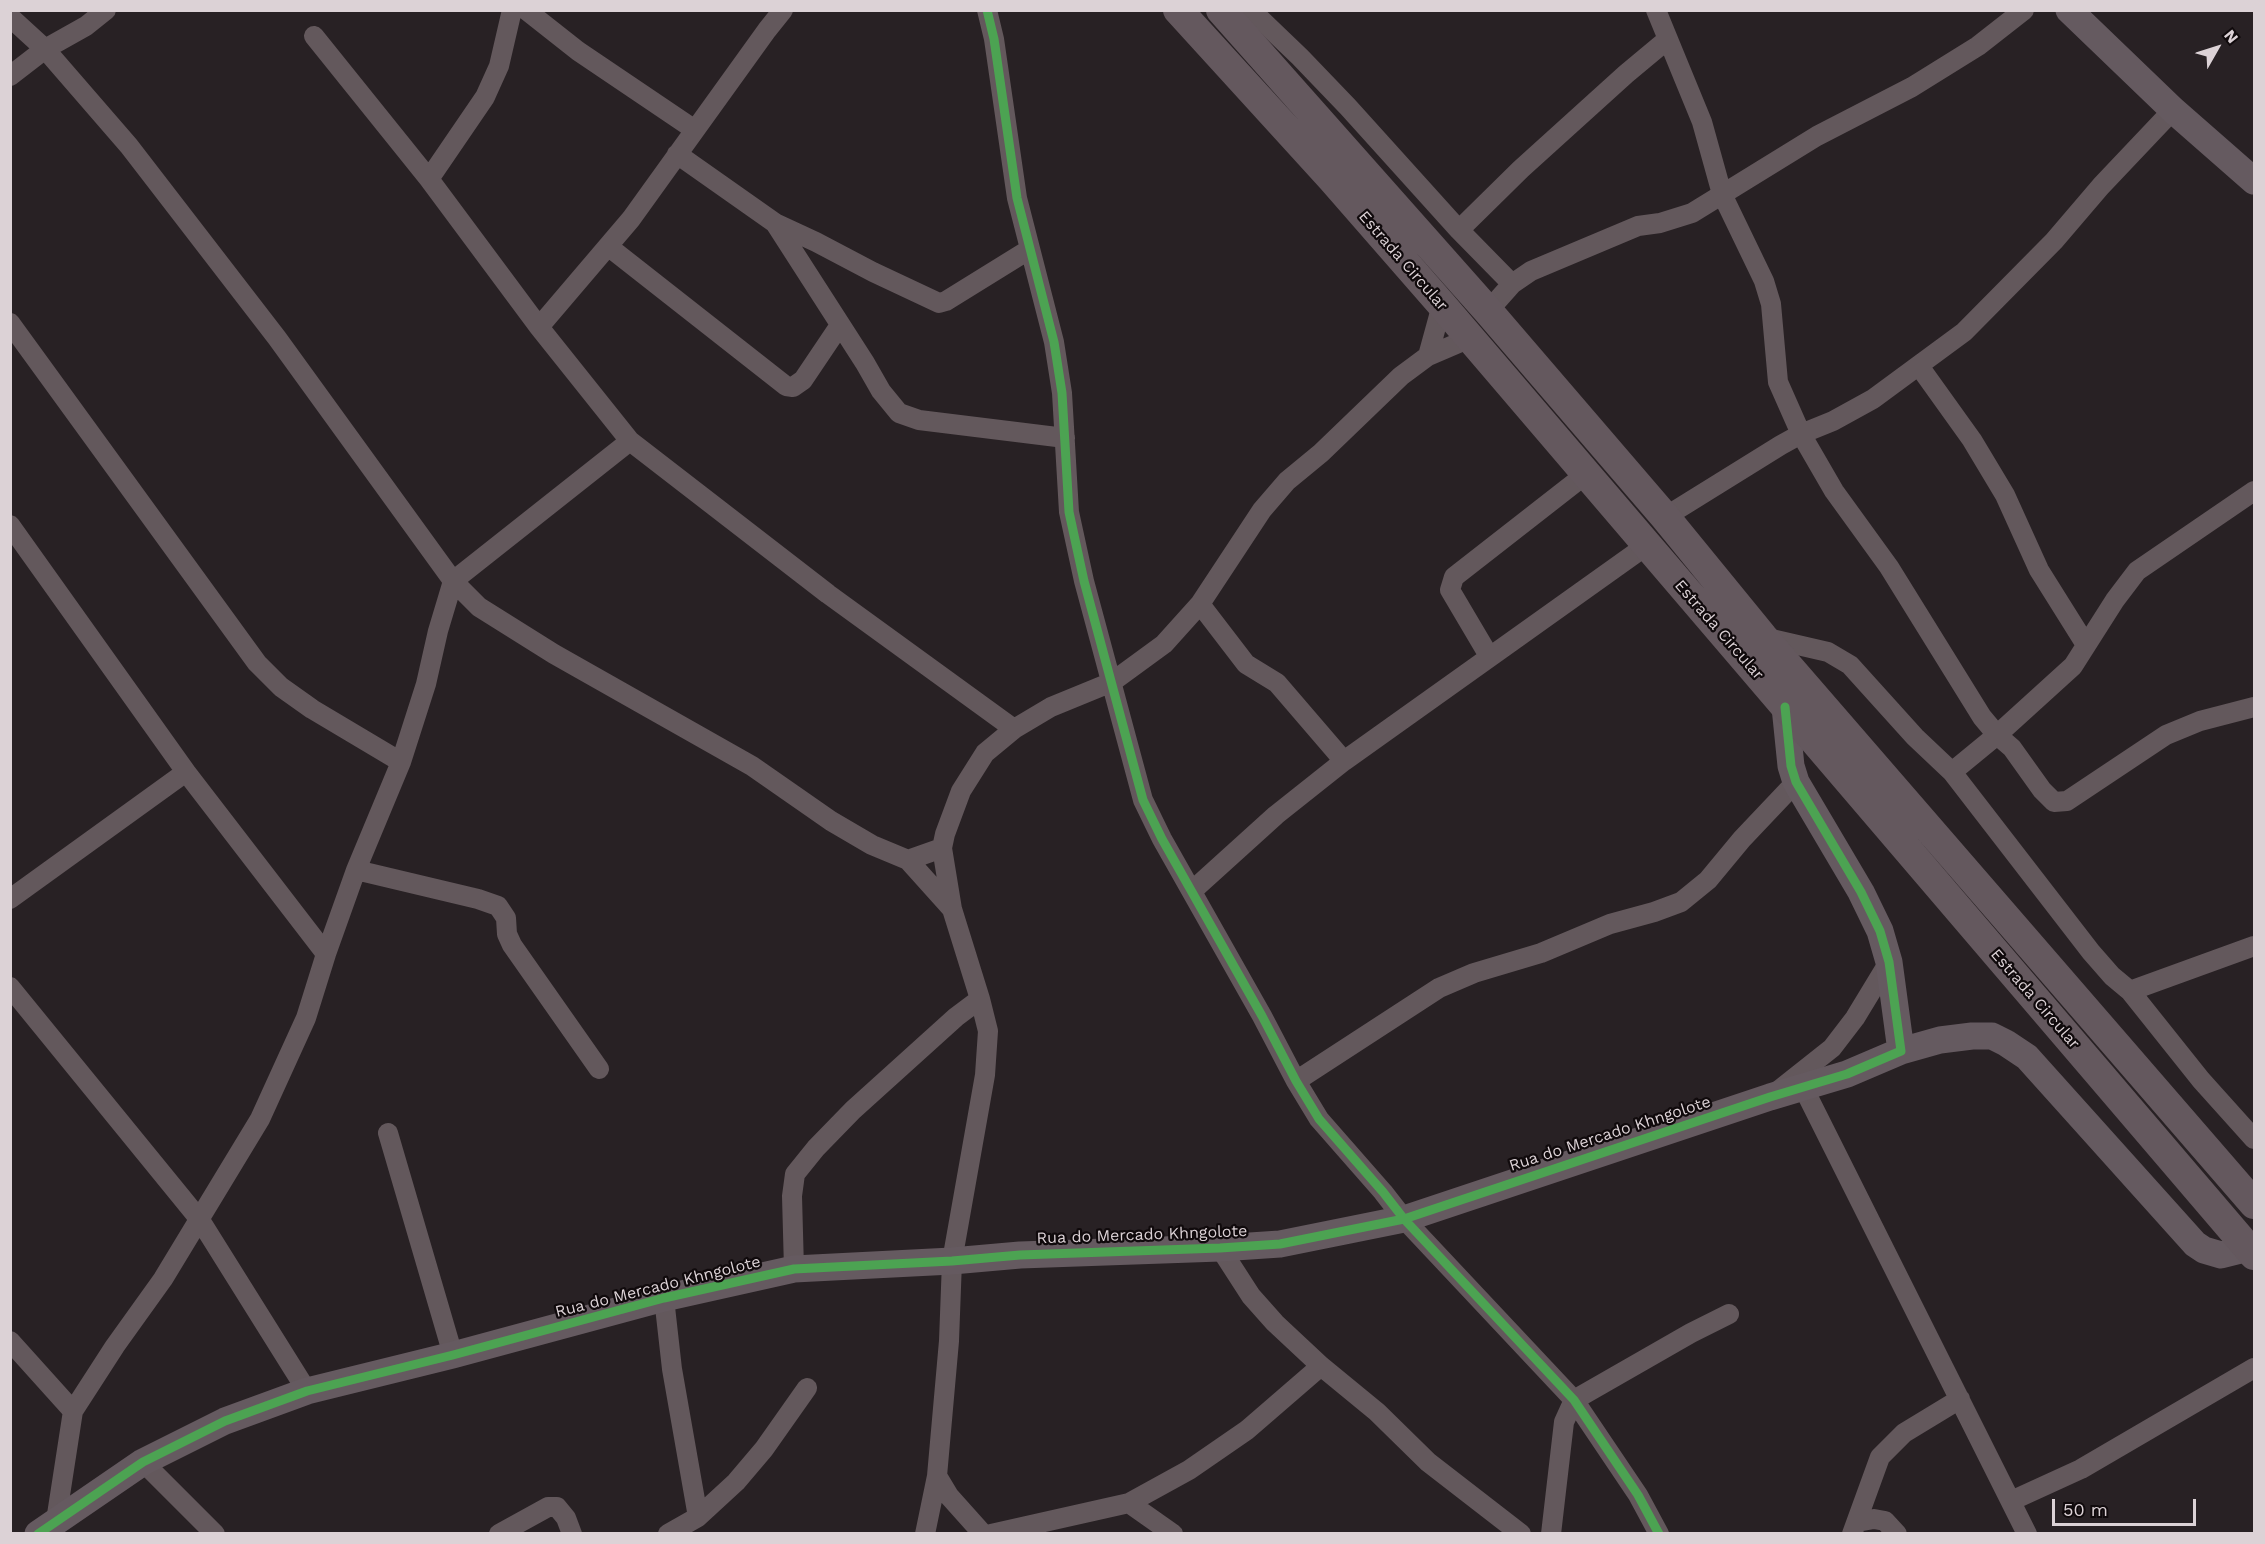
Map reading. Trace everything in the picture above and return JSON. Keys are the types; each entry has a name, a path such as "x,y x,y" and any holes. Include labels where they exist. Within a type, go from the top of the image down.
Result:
{"main road":[{"name":"Estrada Circular","path":"1178,10 1442,305 2252,1252"},
{"name":"Estrada Circular","path":"1221,10 1488,311 1665,517 1763,637 2254,1204"}],"street":[{"path":"10,76 45,49 86,26 106,10"},
{"path":"429,179 485,97 499,66 512,10"},
{"path":"526,10 578,51 695,130"},
{"path":"539,327 609,247 783,10"},
{"path":"987,10 994,39 1017,198 1054,342 1062,393 1069,512 1084,581 1143,800 1162,839 1319,1119 1383,1192 1404,1220 1574,1400 1638,1495 1659,1533"},
{"path":"1251,10 1348,107 1458,230 1512,284"},
{"path":"1656,10 1702,123 1722,194 1764,281 1770,304 1778,382 1801,434 1834,491 1889,567 1982,717 2012,748 2043,790 2054,802 2067,801 2166,735 2200,721 2254,707"},
{"path":"1488,311 1512,284 1531,271 1638,226 1660,223 1692,213 1817,136 1912,87 1978,45 2024,10"},
{"path":"2069,10 2173,110 2254,181"},
{"path":"10,17 45,49 129,146 277,338 453,581 479,607 554,654 752,766 831,821 872,845 908,861 952,909"},
{"path":"314,36 429,179 539,327 630,441 828,594 1014,729"},
{"path":"1458,230 1599,98 1668,39"},
{"path":"1665,517 1728,476 1801,434 1833,421 1874,399 1964,332 2054,241 2101,186 2173,110"},
{"path":"677,154 775,223 939,303 946,301 1030,249"},
{"path":"775,223 881,391 899,413 919,420 1065,438"},
{"path":"609,247 786,386 793,387 803,380 840,325"},
{"path":"1428,356 1442,305"},
{"path":"10,323 257,663 281,687 312,709 401,762"},
{"path":"925,1533 937,1476 949,1341 951,1261 986,1075 988,1031 952,909 942,848 961,791 985,753 1014,729 1051,707 1112,682 1164,644 1200,604 1262,510 1287,481 1321,453 1380,393 1428,356 1470,338"},
{"path":"1919,366 1972,440 2005,495 2039,570 2086,645"},
{"path":"47,1527 73,1411 115,1346 163,1280 260,1119 306,1018 356,870 401,762 426,684 438,631 453,581 630,441"},
{"path":"1489,656 1450,590 1454,577 1586,474"},
{"path":"1952,772 1997,735 2073,666 2115,600 2137,571 2254,491"},
{"path":"10,525 186,772 326,954"},
{"path":"1192,891 1276,815 1344,761 1647,545"},
{"path":"1200,604 1246,664 1277,683 1344,761"},
{"path":"1763,637 1828,652 1850,665 1915,736 1952,772 2091,952 2130,991 2202,1080 2254,1139"},
{"path":"1785,708 1791,766 1796,782 1861,892 1880,931 1889,962 1901,1051"},
{"path":"10,899 186,772"},
{"path":"1296,1081 1439,988 1474,973 1541,953 1610,924 1681,902 1708,880 1742,839 1796,782"},
{"path":"908,861 942,848"},
{"path":"356,870 478,899 498,906 506,918 507,934 512,945 599,1069"},
{"path":"2130,991 2254,946"},
{"path":"1770,1096 1832,1048 1855,1018 1889,962"},
{"path":"10,987 200,1220 307,1391"},
{"path":"794,1269 792,1196 795,1174 816,1148 853,1110 956,1017 980,999"},
{"name":"Rua do Mercado Khngolote","path":"47,1527 143,1462 225,1421 307,1391 453,1355 664,1298 794,1269 1020,1255 1280,1244 1404,1220 1770,1096 1847,1074 1901,1051 1940,1040 1972,1036 1992,1036 2028,1057 2195,1244 2222,1255 2252,1252"},
{"path":"1803,1087 2027,1533"},
{"path":"388,1133 453,1355"},
{"path":"1220,1248 1251,1296 1275,1323 1321,1366 1377,1412 1428,1462 1521,1533"},
{"path":"664,1298 672,1369 698,1516"},
{"path":"1551,1533 1564,1422 1574,1400 1690,1333 1729,1314"},
{"path":"11,1343 73,1411"},
{"path":"991,1533 1128,1503 1189,1470 1247,1430 1321,1366"},
{"path":"2011,1501 2081,1469 2254,1368"},
{"path":"668,1533 698,1516 735,1482 757,1457 807,1388"},
{"path":"1855,1528 1880,1457 1904,1433 1960,1399"},
{"path":"143,1462 215,1533"},
{"path":"937,1476 949,1496 983,1533"},
{"path":"1128,1503 1173,1533"},
{"path":"500,1533 548,1507 557,1507 566,1518 572,1533"},
{"path":"1855,1528 1874,1520 1885,1521 1897,1533"}],"cycle path":[{"path":"987,10 994,39 1017,198 1054,342 1062,393 1069,512 1084,581 1143,800 1162,839 1319,1119 1404,1219 1574,1400 1638,1495 1659,1534"},
{"path":"38,1534 143,1462 225,1421 307,1391 453,1355 664,1298 794,1269 1020,1255 1280,1244 1404,1219 1770,1097 1847,1074 1901,1051 1889,962 1880,931 1861,892 1796,782 1791,766 1785,707"}]}
